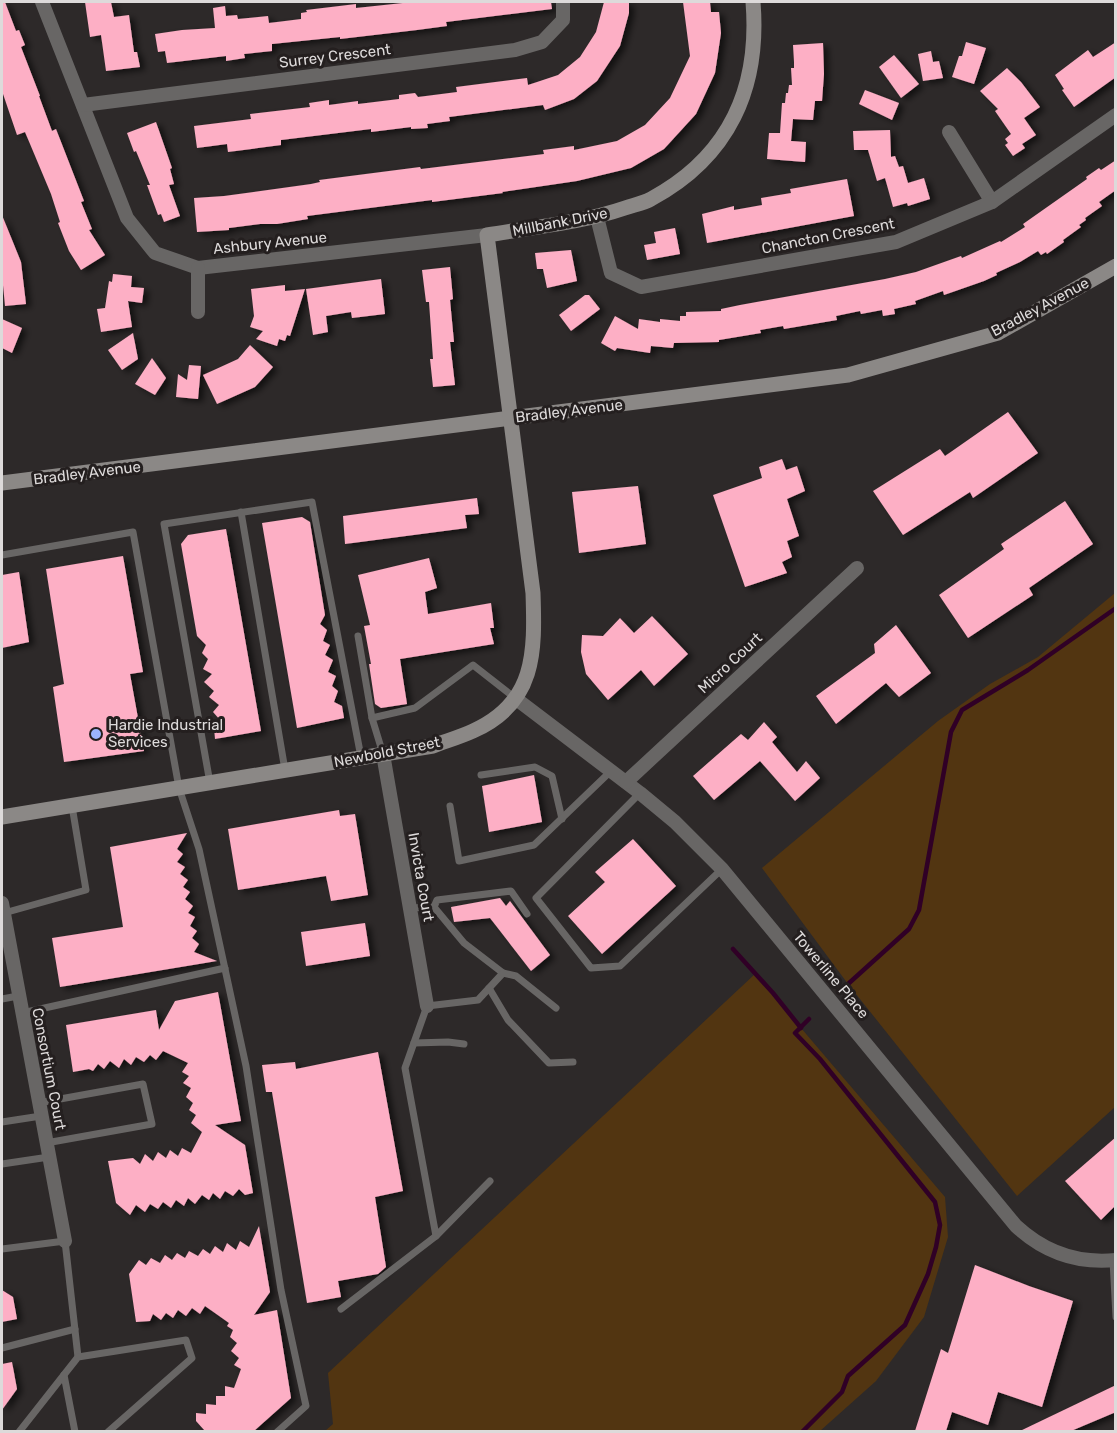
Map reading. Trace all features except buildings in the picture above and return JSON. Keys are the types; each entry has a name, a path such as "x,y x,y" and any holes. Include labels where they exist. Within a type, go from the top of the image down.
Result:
{"street":[{"name":"Ashbury Avenue","path":"42,2 127,218 155,253 198,268 487,235"},
{"name":"Surrey Crescent","path":"83,105 515,50 542,42 563,20 563,2"},
{"name":"Millbank Drive","path":"487,235 597,218 650,200 695,169 720,141 738,112 749,76 755,31 753,2"},
{"name":"Chancton Crescent","path":"597,218 611,273 641,287 896,242 992,202 1116,116"},
{"path":"949,132 992,202"},
{"path":"487,235 510,419"},
{"name":"Bradley Avenue","path":"2,483 848,375 998,333 1116,266"},
{"path":"198,268 198,312"},
{"name":"Newbold Street","path":"2,817 433,746 473,731 495,718 515,698 527,677 533,652 534,635 533,592 510,419"},
{"name":"Micro Court","path":"626,782 857,568"},
{"name":"Towerline Place","path":"515,698 640,793 675,822 722,869 1016,1226 1035,1242 1058,1254 1100,1261 1114,1260"},
{"name":"Invicta Court","path":"383,754 427,1006"},
{"name":"Consortium Court","path":"2,908 64,1240"}],"lane":[{"path":"210,783 164,524 312,502 361,758"},
{"path":"241,512 285,770"},
{"path":"2,555 133,532 179,788 199,849 246,1066 281,1290 306,1406 277,1431"},
{"path":"358,636 372,718 383,754"},
{"path":"372,718 415,708 472,665 515,698"},
{"path":"481,776 535,767 552,776 562,819"},
{"path":"450,806 459,861 534,845 611,771"},
{"path":"640,793 536,898 591,968 620,966 722,869"},
{"path":"2,908 86,890 72,806"},
{"path":"434,907 436,900 511,891 527,914"},
{"path":"410,908 434,907"},
{"path":"434,907 464,943 503,973 516,976 556,1008"},
{"path":"22,1013 225,968"},
{"path":"436,1236 405,1068 427,1006 478,1000 503,973"},
{"path":"489,988 508,1020 549,1063 573,1062"},
{"path":"2,999 18,996"},
{"path":"414,1043 464,1044"},
{"path":"2,1122 40,1109 143,1084 152,1124 47,1150 2,1164"},
{"path":"341,1309 436,1236 490,1181"},
{"path":"2,1249 64,1240 78,1357"},
{"path":"1114,1260 1116,1317"},
{"path":"2,1348 75,1329"},
{"path":"19,1431 78,1357 186,1340 192,1358 108,1431"},
{"path":"64,1375 75,1431"}],"shaded area":[{"path":"1115,593 1115,1107 1017,1196 848,984 762,868 938,721 990,684 1038,657"},
{"path":"755,974 945,1197 948,1237 924,1317 876,1381 820,1431 325,1431 333,1424 328,1373"}],"waterway":[{"path":"848,984 909,929 919,910 951,732 962,710 1028,670 1116,608"},
{"path":"733,949 801,1028"},
{"path":"802,1432 842,1392 848,1376 905,1325 928,1274 940,1225 935,1202 820,1059 795,1033 809,1019"}],"place":[{"name":"Hardie Industrial Services","path":"96,734"}]}
